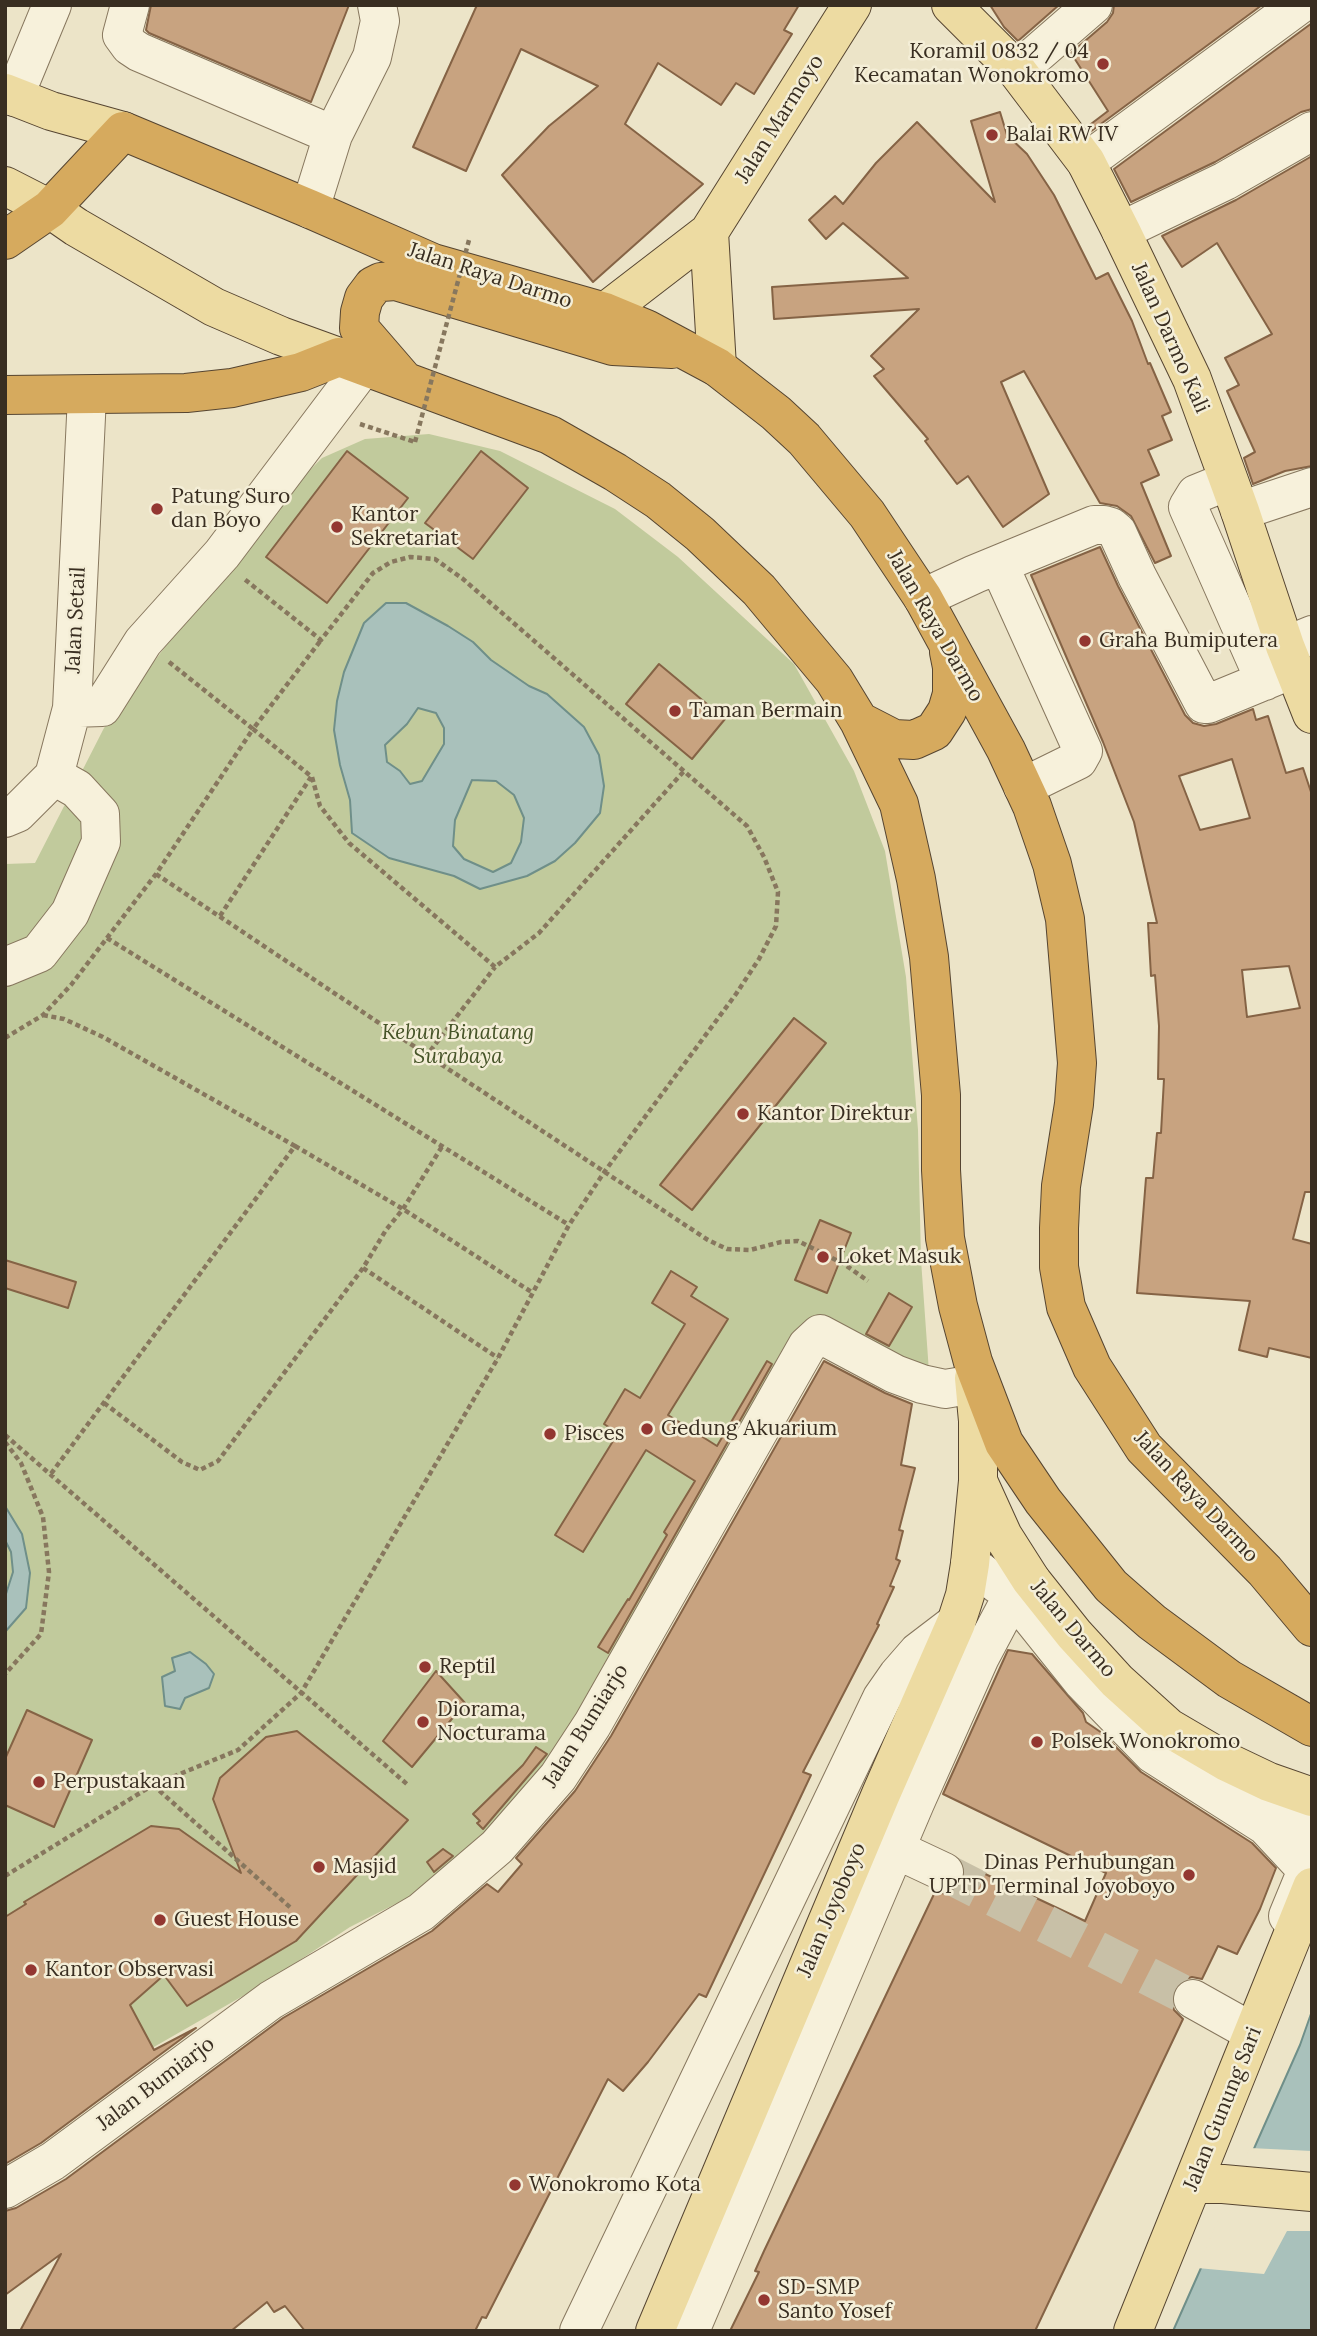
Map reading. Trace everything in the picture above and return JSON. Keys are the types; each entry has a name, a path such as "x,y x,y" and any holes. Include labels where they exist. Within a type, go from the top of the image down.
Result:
{"highway":[{"name":"Jalan Raya Darmo","path":"123,131 433,263 605,312 646,329 701,359 776,413 804,439 867,514 923,598 1006,750 1052,864 1065,919 1077,1063 1074,1104 1061,1186 1059,1228 1059,1267 1066,1307 1092,1367 1144,1448 1265,1572"},
{"path":"5,240 50,209 123,131"},
{"path":"407,383 359,328 364,298 373,286 381,282 396,281 614,346 701,359"},
{"path":"5,395 186,393 232,388 351,362 550,435 658,500 700,534 759,590 834,680 859,721 899,804 916,878 936,1023 942,1095 940,1170 945,1238 974,1373 1004,1443 1042,1501 1111,1586 1152,1622 1229,1679 1312,1727"},
{"path":"859,721 894,739 914,740 934,731 947,711 952,694 952,667 945,636"},
{"path":"1265,1572 1312,1627"}],"main road":[{"name":"Jalan Marmoyo","path":"605,312 709,232 852,5"},
{"name":"Jalan Darmo Kali","path":"951,5 1017,71 1086,162 1192,379 1288,658 1312,714"},
{"name":"Jalan Raya Darmo","path":"10,95 51,111 123,131"},
{"path":"5,186 50,209 76,227 214,307 351,362"},
{"path":"701,359 709,232"},
{"name":"Jalan Darmo","path":"974,1373 978,1421 978,1481 1023,1588 1074,1634 1116,1681 1170,1728 1247,1772 1312,1797"},
{"name":"Jalan Joyoboyo","path":"655,2331 716,2228 881,1794 956,1623 965,1595 970,1564 978,1481"},
{"name":"Jalan Raya Darmo","path":"1265,1572 1312,1609"},
{"name":"Jalan Gunung Sari","path":"1133,2331 1208,2184 1309,1879"},
{"path":"1208,2184 1312,2192"}],"street":[{"path":"10,95 52,5"},
{"path":"130,5 122,35 130,46 139,52 334,135"},
{"path":"310,209 334,135 372,57 380,21 377,5"},
{"path":"1017,71 1093,5"},
{"path":"1086,162 1299,5"},
{"path":"1121,231 1225,181 1312,131"},
{"path":"72,708 102,706 144,642 222,554 351,362"},
{"name":"Jalan Setail","path":"54,776 72,708 87,396"},
{"path":"923,598 1094,525 1111,527 1117,532 1203,702 1208,704 1288,658 1188,507 1196,494 1234,496 1312,487"},
{"path":"999,565 1083,751 1078,760 1023,787"},
{"path":"5,818 17,813 54,776 77,789 100,814 101,842 69,913 39,953 5,967"},
{"name":"Jalan Bumiarjo","path":"5,2189 54,2161 271,2000 421,1912 497,1847 558,1777 592,1725 807,1346 820,1334 895,1374 922,1384 945,1389 974,1373"},
{"path":"970,1564 1023,1588 1082,1681 1153,1754 1266,1826 1309,1879"},
{"path":"690,2331 716,2228 895,1849 980,1657 1023,1588"},
{"path":"579,2331 882,1698 918,1652 956,1623"},
{"path":"1113,2331 1309,1879 1309,1842 1301,1825 1282,1801 1247,1772"},
{"path":"895,1849 944,1872"},
{"path":"1193,1998 1243,2027"}],"path":[{"path":"358,424 415,442 469,240"},
{"path":"222,554 243,578 321,640"},
{"path":"5,1038 43,1015 71,985 156,874 253,729 373,573 391,562 410,557 435,559 463,579 747,826 778,892 776,926 759,959 569,1225 498,1358 302,1693 238,1750 153,1785 5,1876"},
{"path":"144,642 312,777 320,806 349,843 495,967"},
{"path":"427,1055 495,967 539,933 684,771"},
{"path":"220,916 312,777"},
{"path":"156,874 708,1240 727,1249 750,1250 780,1241 798,1241 844,1264 868,1281"},
{"path":"107,938 569,1225"},
{"path":"43,1015 64,1019 103,1037 403,1209 533,1293"},
{"path":"104,1403 182,1462 200,1470 218,1461 363,1268 443,1145"},
{"path":"51,1475 295,1146"},
{"path":"363,1268 498,1358"},
{"path":"5,1436 408,1785"},
{"path":"5,1442 21,1463 43,1517 49,1572 41,1634 5,1674"},
{"path":"153,1785 292,1909"}],"green space":[{"name":"Kebun Binatang Surabaya","path":"429,434 500,451 615,509 678,557 794,664 854,771 885,851 906,977 918,1130 921,1260 929,1372 814,1324 552,1777 417,1893 350,1927 262,1985 112,2071 5,2122 5,864 35,863 104,728 266,513 322,458 365,439"}],"water":[{"path":"386,603 406,603 473,642 491,660 529,686 547,694 584,727 599,755 604,786 600,813 575,843 555,861 527,876 480,889 454,876 389,858 352,833 350,800 334,730 344,672 364,623","holes":["418,708 436,713 444,728 444,744 422,781 410,784 400,771 387,762 385,745 407,724","472,780 496,781 514,795 524,818 521,842 511,863 493,872 464,859 453,846 455,820"]},
{"path":"5,1506 22,1534 30,1573 26,1608 5,1632 5,1597 13,1572 11,1552 5,1540"},
{"path":"190,1652 214,1674 209,1688 185,1698 180,1709 165,1706 162,1677 175,1671 172,1658"},
{"path":"1312,2011 1312,2331 1173,2331 1300,2045"}],"pier":[{"path":"1250,2148 1312,2151 1312,2231 1287,2231 1264,2274 1197,2268"}],"building":[{"path":"151,5 349,5 311,102 149,33 146,30"},
{"path":"477,5 799,5 784,30 792,34 754,94 736,83 721,105 658,63 625,124 703,184 593,282 502,175 549,126 598,86 521,49 466,171 413,147"},
{"path":"990,5 1059,5 1018,41 1004,27"},
{"path":"1114,5 1262,5 1090,132 1087,127 1108,111 1071,53 1107,22 1113,13"},
{"path":"1312,23 1312,109 1301,112 1215,162 1131,202 1114,169"},
{"path":"1000,112 1007,135 1027,154 1054,195 1096,279 1108,273 1171,412 1162,416 1172,440 1148,450 1159,475 1141,483 1171,556 1155,563 1131,516 1117,506 1100,503 1024,371 1001,382 1049,494 1003,527 968,476 957,484 925,441 928,439 874,376 884,369 871,356 919,309 774,319 772,287 908,278 843,223 826,239 809,220 835,196 843,204 876,163 917,122 995,202 971,121"},
{"path":"1312,156 1312,466 1285,471 1253,484 1244,458 1255,452 1227,391 1239,385 1225,358 1272,334 1217,243 1182,267 1162,236 1236,200"},
{"name":"Kantor Sekretariat","path":"347,451 408,498 327,603 266,557"},
{"path":"481,451 528,488 473,559 425,523"},
{"path":"1100,547 1185,715 1193,723 1204,726 1253,709 1256,720 1268,716 1286,773 1303,768 1312,795 1312,1192 1305,1192 1293,1239 1312,1244 1312,1358 1269,1348 1267,1357 1239,1350 1250,1301 1137,1293 1146,1178 1153,1178 1157,1133 1161,1133 1164,1079 1158,1079 1159,1026 1155,975 1151,976 1148,923 1157,923 1134,822 1103,742 1031,575","holes":["1232,759 1250,818 1200,830 1179,776","1289,966 1300,1008 1247,1017 1242,970"]},
{"name":"Taman Bermain","path":"659,664 725,719 692,759 626,704"},
{"name":"Kantor Direktur","path":"794,1018 826,1043 692,1210 660,1185"},
{"name":"Loket Masuk","path":"820,1220 851,1233 827,1293 795,1280"},
{"path":"5,1260 76,1282 68,1308 5,1288"},
{"name":"Gedung Akuarium","path":"671,1271 697,1287 691,1296 728,1319 668,1415 717,1446 767,1361 772,1364 608,1653 598,1647 667,1535 664,1532 695,1481 646,1450 583,1552 555,1535 618,1433 604,1424 625,1389 640,1398 685,1324 652,1303"},
{"path":"889,1293 912,1307 889,1346 866,1334"},
{"path":"824,1361 912,1404 901,1465 915,1468 899,1530 903,1531 896,1559 900,1561 890,1586 894,1587 877,1624 879,1625 803,1772 811,1775 706,1997 699,1994 623,2091 608,2079 486,2318 482,2317 475,2331 305,2331 285,2306 274,2312 267,2302 231,2331 20,2331 61,2254 5,2295 5,2211 16,2208 66,2179 283,2018 432,1931 487,1884 498,1892 522,1864 516,1858 575,1791 611,1736"},
{"path":"1008,1650 1032,1654 1083,1713 1086,1722 1102,1733 1141,1772 1252,1843 1276,1868 1260,1909 1237,1954 1218,1946 1202,1979 1192,1977 1182,1980 1174,1989 1171,2000 1174,2010 1183,2019 1035,2331 730,2331 759,2272 755,2271 764,2251 935,1892 947,1894 957,1889 964,1881 964,1864 1085,1921 1106,1873 943,1794"},
{"name":"Diorama, Nocturama","path":"436,1671 465,1703 412,1767 383,1741"},
{"name":"Perpustakaan","path":"27,1710 92,1740 54,1827 5,1805 5,1759"},
{"path":"297,1731 408,1820 296,1941 187,2006 164,1975 130,2005 154,2050 196,2028 41,2143 5,2164 5,1917 26,1904 24,1902 151,1826 179,1829 241,1873 213,1799 220,1778 266,1737"},
{"path":"536,1747 547,1754 483,1829 473,1814 523,1765"},
{"path":"443,1849 453,1856 434,1872 427,1862"}],"tunnel":[{"path":"944,1872 1193,1999"}],"place":[{"name":"Koramil 0832 / 04 Kecamatan Wonokromo","path":"1103,64"},
{"name":"Balai RW IV","path":"992,135"},
{"name":"Patung Suro dan Boyo","path":"157,509"},
{"name":"Kantor Sekretariat","path":"337,527"},
{"name":"Graha Bumiputera","path":"1085,641"},
{"name":"Taman Bermain","path":"675,711"},
{"name":"Kantor Direktur","path":"743,1114"},
{"name":"Loket Masuk","path":"823,1257"},
{"name":"Gedung Akuarium","path":"647,1429"},
{"name":"Pisces","path":"550,1434"},
{"name":"Reptil","path":"425,1667"},
{"name":"Diorama, Nocturama","path":"423,1722"},
{"name":"Polsek Wonokromo","path":"1037,1742"},
{"name":"Perpustakaan","path":"39,1782"},
{"name":"Masjid","path":"319,1867"},
{"name":"Dinas Perhubungan UPTD Terminal Joyoboyo","path":"1189,1875"},
{"name":"Guest House","path":"160,1920"},
{"name":"Kantor Observasi","path":"31,1970"},
{"name":"Wonokromo Kota","path":"515,2185"},
{"name":"SD-SMP Santo Yosef","path":"764,2300"}]}
